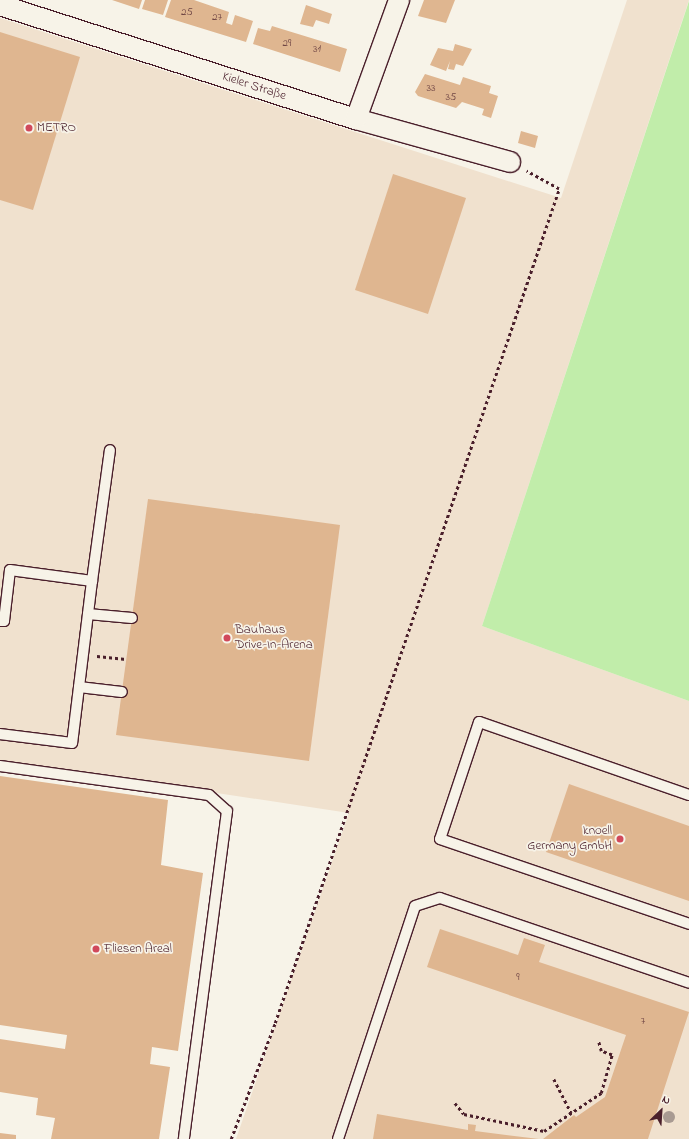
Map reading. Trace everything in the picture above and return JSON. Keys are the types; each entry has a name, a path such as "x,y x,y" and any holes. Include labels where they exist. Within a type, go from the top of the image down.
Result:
{"street":[{"path":"356,119 399,0"},
{"name":"Kieler Straße","path":"0,5 26,6 356,119 510,162"}],"lane":[{"path":"0,734 72,743 110,450"},
{"path":"0,621 4,621 10,570 92,581"},
{"path":"88,614 132,618"},
{"path":"79,687 122,692"},
{"path":"689,795 479,722 440,838 689,924"},
{"path":"0,766 209,795 227,811 184,1139"},
{"path":"338,1139 415,906 440,898 689,983"}],"path":[{"path":"231,1139 275,1023 559,189 510,162"},
{"path":"83,655 126,659"},
{"path":"455,1103 464,1114 544,1131 601,1093 612,1055 601,1050 598,1040"},
{"path":"554,1079 571,1113"}],"shaded area":[{"path":"627,0 689,0 482,626 689,701 689,1139 236,1139 349,813 0,760 0,18 561,198"}],"green space":[{"path":"689,1 689,701 482,626"}],"building":[{"path":"112,0 142,0 139,9"},
{"path":"145,0 168,0 163,15 142,9"},
{"path":"171,0 194,0 229,12 226,23 232,25 235,15 253,21 246,42 165,17"},
{"path":"424,0 455,0 446,23 418,16"},
{"path":"306,5 332,14 329,24 316,20 313,27 300,24"},
{"path":"272,26 347,49 340,72 253,44 258,28 270,31"},
{"name":"METRO","path":"0,32 80,57 33,210 0,200"},
{"path":"455,44 472,49 463,66 456,64 454,70 448,69 450,61 446,71 430,65 438,48 453,51"},
{"path":"425,74 460,85 463,77 491,86 489,93 498,96 491,118 482,115 484,109 462,102 456,108 418,96 415,92"},
{"path":"521,131 538,136 535,148 518,143"},
{"path":"393,174 466,198 428,314 355,290"},
{"name":"Bauhaus Drive-In-Arena","path":"148,499 340,525 309,761 116,735"},
{"name":"Fliesen Areal","path":"0,776 168,800 161,865 203,873 178,1051 152,1047 150,1064 170,1067 159,1139 51,1139 55,1118 36,1115 38,1098 0,1092 0,1039 65,1049 67,1035 0,1025"},
{"name":"knoell Germany GmbH","path":"569,784 689,826 689,901 546,852"},
{"path":"440,929 518,955 524,938 545,945 539,962 689,1012 648,1139 543,1139 574,1115 576,1117 605,1097 626,1035 427,967"},
{"path":"377,1114 468,1130 468,1124 476,1125 475,1131 539,1139 373,1139"},
{"path":"0,1133 16,1135 16,1139 0,1139"}],"place":[{"name":"METRO","path":"29,128"},
{"name":"Bauhaus Drive-In-Arena","path":"227,638"},
{"name":"knoell Germany GmbH","path":"620,839"},
{"name":"Fliesen Areal","path":"96,949"}]}
